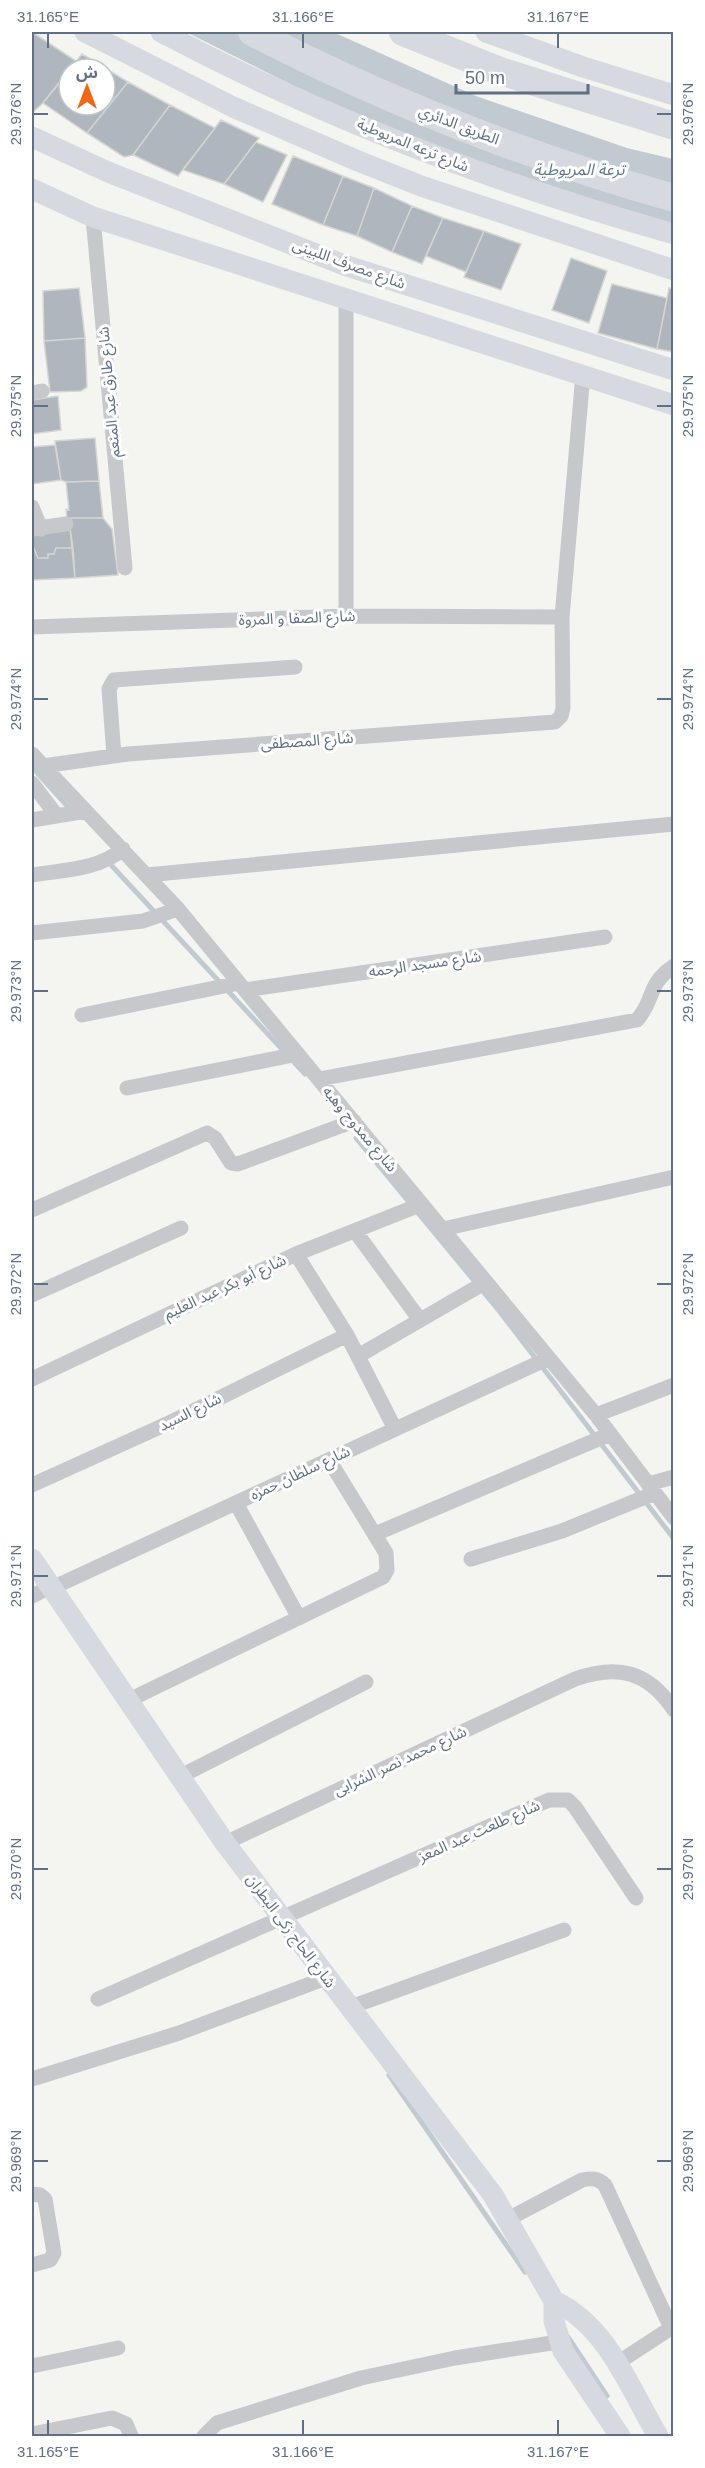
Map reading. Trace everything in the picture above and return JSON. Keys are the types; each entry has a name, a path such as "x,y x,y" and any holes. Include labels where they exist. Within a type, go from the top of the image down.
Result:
{"highway":[{"name":"الطريق الدائري","path":"252,32 322,68 469,130 598,177 674,198"},
{"path":"403,32 500,71 674,126"}],"main road":[{"path":"85,32 223,102 308,141 421,186 674,270"},
{"name":"شارع ترعه المريوطية","path":"161,32 322,108 515,185 588,210 674,234"},
{"path":"486,32 583,67 674,95"},
{"path":"308,141 322,108"},
{"name":"شارع مصرف اللبينى","path":"32,137 108,172 344,265 674,370"},
{"name":"شارع مصرف اللبينى","path":"32,189 93,217 674,405"},
{"name":"شارع الحاج زكى البطران","path":"32,1559 44,1590 127,1701 225,1843 348,2008 466,2159 508,2219 554,2301 554,2321 558,2342 620,2436"},
{"path":"554,2301 573,2310 590,2324 658,2436"}],"street":[{"name":"شارع طارق عبد المنعم","path":"93,217 125,568"},
{"path":"346,298 346,616"},
{"path":"562,617 583,374"},
{"path":"32,507 36,529 66,525"},
{"name":"شارع الصفا و المروة","path":"32,627 346,616 562,617"},
{"name":"شارع المصطفى","path":"43,766 114,756 555,722 561,716 563,708 562,617"},
{"path":"114,756 109,689 114,680 295,667"},
{"name":"شارع ممدوح وهبه","path":"32,754 147,875 172,912 319,1079 354,1121 415,1206 443,1229 480,1285 541,1361 596,1415 601,1438 674,1518"},
{"path":"32,783 57,816"},
{"path":"32,820 86,811"},
{"path":"147,875 674,824"},
{"path":"32,875 92,866 109,859 123,849"},
{"path":"32,933 143,921 172,912"},
{"name":"شارع مسجد الرحمه","path":"82,1015 207,989 605,938"},
{"path":"319,1079 637,1020 647,1009 653,986 662,974 674,966"},
{"path":"127,1088 295,1054"},
{"path":"32,1210 207,1133 215,1138 228,1160 238,1164 354,1121"},
{"path":"443,1229 674,1177"},
{"name":"شارع أبو بكر عبد العليم","path":"32,1379 297,1254 415,1206"},
{"path":"32,1295 181,1228"},
{"path":"355,1230 420,1320"},
{"path":"297,1254 347,1335 394,1429"},
{"path":"358,1356 480,1285"},
{"name":"شارع السيد","path":"32,1485 171,1422 347,1335"},
{"name":"شارع سلطان حمزه","path":"44,1590 541,1361"},
{"path":"596,1415 674,1385"},
{"path":"375,1534 601,1438"},
{"path":"127,1701 383,1577 388,1561 375,1534 329,1460"},
{"path":"471,1559 562,1531 632,1503 674,1476"},
{"path":"236,1503 299,1618"},
{"name":"شارع محمد نصر الشرابى","path":"225,1843 575,1679 597,1672 620,1671 643,1678 662,1692 674,1710"},
{"path":"179,1777 366,1682"},
{"name":"شارع طلعت عبد المعز","path":"283,1919 539,1804 559,1798 568,1800 575,1807 636,1898"},
{"path":"98,1999 283,1919"},
{"path":"348,2008 564,1930"},
{"path":"32,2079 179,2033 326,1978"},
{"path":"508,2219 582,2180 592,2178 600,2180 605,2185 672,2327 616,2364"},
{"path":"33,2194 45,2199 54,2253 39,2264"},
{"path":"204,2436 211,2427 224,2421 361,2378 443,2360 558,2342"},
{"path":"32,2366 118,2348"},
{"path":"32,2434 112,2418 126,2424 131,2436"}],"water":[{"name":"ترعة المريوطية","path":"186,32 333,32 476,96 627,148 673,159 673,228 568,202 330,104"}],"building":[{"path":"32,32 70,57 57,57 57,85 32,113"},
{"path":"117,75 128,82 117,96"},
{"path":"128,82 170,105 133,155 124,157 87,133 100,117 117,117 117,96"},
{"path":"57,86 57,113 43,103"},
{"path":"170,105 215,128 178,176 133,155"},
{"path":"64,117 100,117 87,133"},
{"path":"221,120 259,138 224,184 183,170"},
{"path":"256,142 287,155 263,202 224,184"},
{"path":"293,156 343,176 323,225 272,204"},
{"path":"343,176 374,188 357,236 323,225"},
{"path":"374,188 412,206 392,252 357,236"},
{"path":"412,206 443,218 422,264 392,252"},
{"path":"443,218 484,231 466,272 426,256"},
{"path":"484,231 521,244 501,290 464,277"},
{"path":"571,258 607,271 589,323 552,310"},
{"path":"612,284 667,298 657,349 598,333"},
{"path":"79,288 85,338 44,341 43,291"},
{"path":"669,288 674,289 674,352 657,349"},
{"path":"85,338 87,387 81,391 50,392 44,341"},
{"path":"58,396 61,430 32,434 32,400"},
{"path":"95,438 99,481 66,482 61,480 55,441"},
{"path":"55,445 61,480 32,484 32,447"},
{"path":"99,481 103,518 67,518 66,509 69,510 66,482"},
{"path":"71,518 103,518 112,529 118,575 75,578"},
{"path":"70,528 73,548 56,548 54,554 48,554 48,558 38,558 32,544 32,534"},
{"path":"32,544 38,558 48,558 48,554 54,554 56,548 73,548 75,578 32,580"}],"waterway":[{"path":"32,767 69,808"},
{"path":"112,866 305,1074"},
{"path":"356,1138 500,1312 674,1539"},
{"path":"389,2075 525,2272"},
{"path":"568,2337 607,2396"}]}
